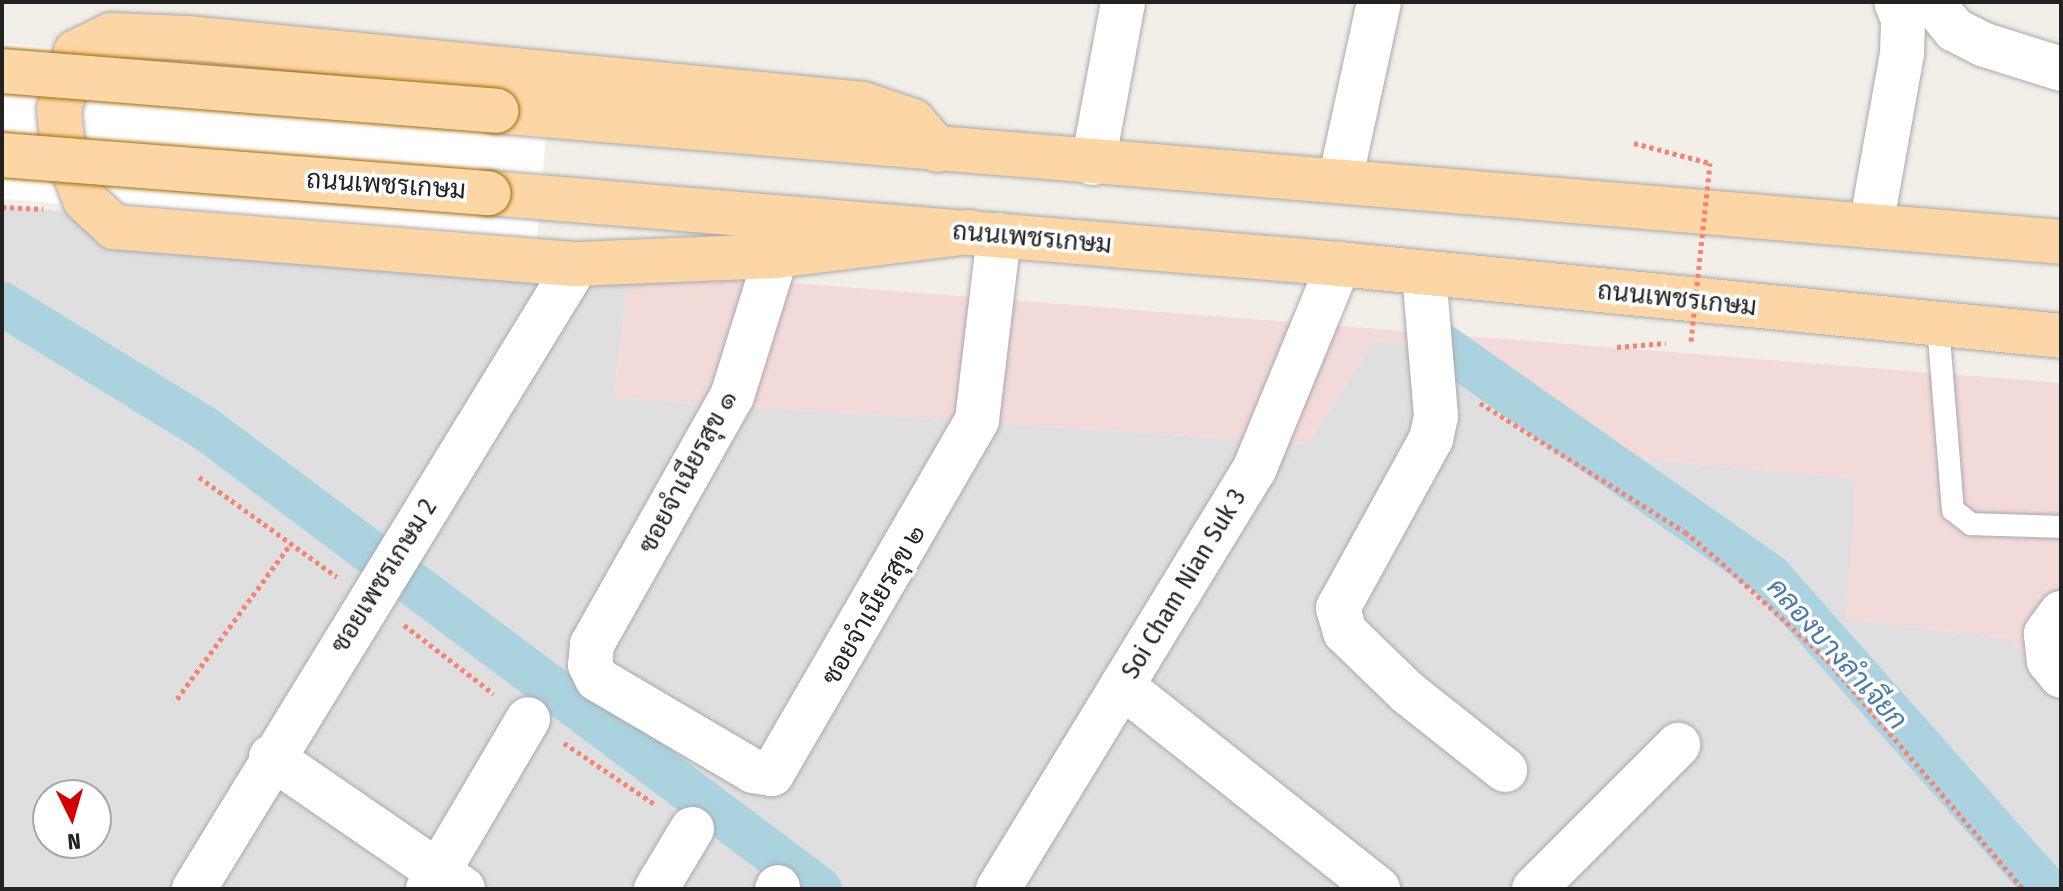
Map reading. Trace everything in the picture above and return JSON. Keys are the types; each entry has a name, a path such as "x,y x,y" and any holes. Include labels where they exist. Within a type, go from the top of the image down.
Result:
{"main road":[{"path":"938,150 913,121 897,113 767,92 187,38 111,35 76,52 59,110 62,141 85,200 114,227 577,264 776,256 985,234"},
{"path":"2,71 2061,242"},
{"name":"ถนนเพชรเกษม","path":"2,155 1339,264 2061,336"}],"street":[{"path":"1093,163 1123,2"},
{"path":"1340,181 1379,2"},
{"path":"1871,226 1902,53 1903,19 1896,2"},
{"path":"1932,2 1955,30 1985,45 2061,69"},
{"name":"ซอยจำเนียรสุข ๒","path":"597,679 753,771 772,774 782,764 977,420 985,234"},
{"name":"ซอยจำเนียรสุข ๑","path":"597,679 590,665 592,644 727,407 776,256"},
{"name":"ซอยเพชรเกษม 2","path":"194,889 271,757 577,264"},
{"name":"Soi Cham Nian Suk 3","path":"1004,887 1254,470 1339,264"},
{"path":"1424,273 1436,416 1431,439 1338,608 1345,632 1408,693 1505,770"},
{"path":"2061,613 2046,634 2049,661 2061,676"},
{"path":"1122,686 1378,889"},
{"path":"271,757 443,883 528,719"},
{"path":"1534,889 1678,745"},
{"path":"656,889 692,829"}],"lane":[{"path":"1938,325 1953,510 1971,524 2061,527"}],"path":[{"path":"1617,347 1691,341 1710,163 1634,143"},
{"path":"2,207 55,210"},
{"path":"1433,383 1458,391 1540,437 1685,532 1722,563 1836,671 2023,889"},
{"path":"199,477 289,546 383,577 528,719 692,829"},
{"path":"177,699 289,546"}],"shaded area":[{"path":"2,205 630,270 613,398 1307,444 1374,341 1478,350 1622,457 1857,479 1846,619 2011,639 2061,698 2061,889 2,889"},
{"path":"630,270 2061,383 2061,698 2011,639 1846,619 1856,479 1622,457 1478,350 1374,341 1307,444 613,398"}],"pier":[{"path":"2,43 550,91 536,245 2,199"}],"waterway":[{"path":"2,304 206,429 820,889"},
{"name":"คลองบางลำเจียก","path":"1440,344 1770,576 2047,889"}]}
